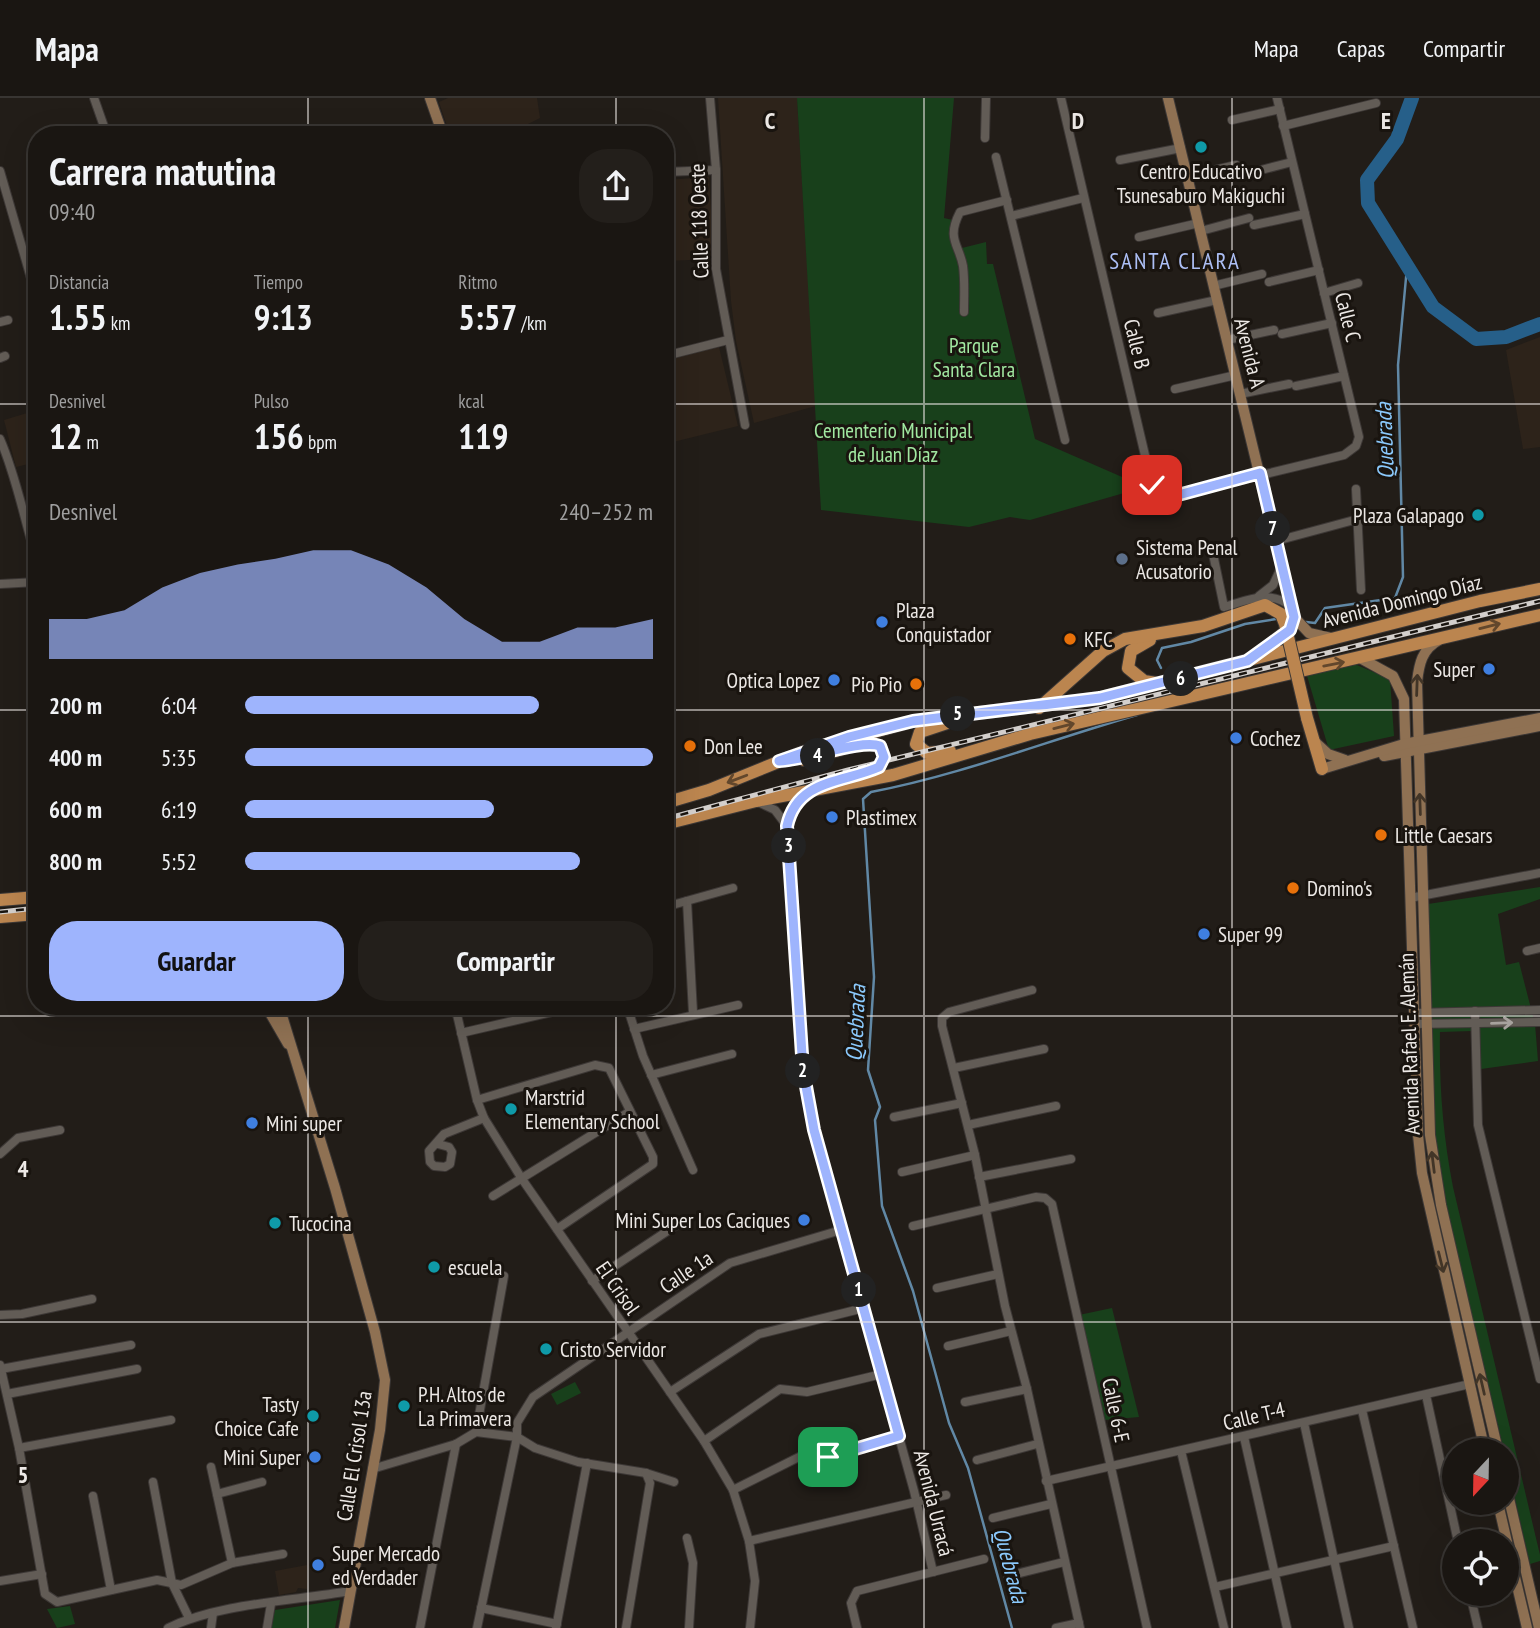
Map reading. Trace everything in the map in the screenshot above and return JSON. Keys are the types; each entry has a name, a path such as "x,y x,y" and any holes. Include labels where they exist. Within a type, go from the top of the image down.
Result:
{"main road":[{"path":"430,98 440,126"},
{"name":"Avenida A","path":"1168,98 1282,566 1290,616"},
{"name":"Avenida Domingo Díaz","path":"674,799 849,737 913,721 1039,708 1161,684 1331,638 1540,589"},
{"path":"1039,708 1103,651 1125,639 1203,626 1265,605 1290,616 1310,632 1331,638"},
{"path":"1023,710 927,728 920,733 916,744 927,753 937,754 1260,678 1362,659 1540,615"},
{"path":"1247,661 1290,630 1290,616"},
{"path":"1290,616 1307,718 1322,769 1540,718"},
{"path":"1161,684 1134,675 1128,668 1128,658 1138,644 1167,633"},
{"name":"Avenida Rafael E. Alemán","path":"1441,638 1430,645 1418,669 1418,746 1434,1171 1495,1438"},
{"name":"Avenida Rafael E. Alemán","path":"1362,659 1392,676 1404,699 1414,1019 1422,1173 1482,1438"},
{"path":"1418,746 1540,726"},
{"path":"674,822 893,775 1030,734"},
{"path":"1314,741 1328,754 1348,761"},
{"path":"779,761 802,760 863,743 873,743 883,750 884,757 879,767 836,779 805,793"},
{"path":"1380,755 1398,762 1405,776"},
{"path":"0,900 28,898"},
{"path":"0,917 28,915"},
{"name":"Calle El Crisol 13a","path":"271,1015 283,1039 292,1049"},
{"name":"Calle El Crisol 13a","path":"282,1015 381,1356 385,1380 384,1404 344,1628"},
{"path":"1513,1516 1539,1628"},
{"path":"1519,1594 1527,1628"}],"street":[{"path":"94,98 104,126"},
{"name":"Calle 118 Oeste","path":"710,98 716,170 716,269 745,425"},
{"path":"985,138 986,98"},
{"name":"Calle B","path":"1061,98 1156,492 1167,498 1260,473"},
{"name":"Calle C","path":"1260,473 1345,454 1356,446 1359,437 1277,98"},
{"path":"1283,126 1376,103"},
{"path":"1232,120 1279,109"},
{"path":"1120,160 1181,148"},
{"path":"996,157 1065,440"},
{"path":"1242,175 1292,162"},
{"path":"1188,176 1236,165"},
{"path":"674,172 716,170"},
{"path":"0,171 28,268"},
{"path":"1011,216 1083,198"},
{"path":"964,312 963,269 954,247 955,222 960,212 1007,200"},
{"path":"1139,237 1305,214"},
{"path":"1269,282 1319,270"},
{"path":"1213,286 1262,274"},
{"path":"1324,293 1358,283"},
{"path":"1158,313 1217,300"},
{"path":"1227,340 1332,323"},
{"path":"674,354 728,340"},
{"path":"1175,389 1236,375"},
{"path":"1240,394 1344,376"},
{"path":"0,439 13,471 28,531"},
{"path":"1356,489 1361,590"},
{"path":"1276,541 1358,519"},
{"path":"1212,549 1224,607 1256,598 1275,597 1290,616"},
{"path":"1256,598 1273,585 1282,566"},
{"path":"0,584 28,582"},
{"path":"787,826 793,808 805,793"},
{"path":"757,802 775,810 787,826"},
{"name":"Avenida Urracá","path":"787,826 803,1070 814,1130 917,1502 933,1572"},
{"path":"1410,898 1540,873"},
{"path":"674,905 733,888"},
{"path":"687,901 693,1013"},
{"path":"1527,951 1540,948"},
{"path":"1032,990 949,1012 942,1018 1079,1625 1055,1628"},
{"path":"635,1028 738,1005"},
{"path":"1414,1019 1475,1011 1540,1010"},
{"path":"1475,1011 1478,1125 1540,1379"},
{"name":"El Crisol","path":"457,1015 477,1100 484,1118 556,1229 704,1441 733,1490 749,1541 755,1581 750,1628"},
{"path":"461,1033 542,1015"},
{"path":"630,1015 651,1075 693,1170"},
{"path":"1427,1018 1476,1024 1540,1022"},
{"path":"954,1068 1044,1049"},
{"path":"651,1075 732,1054"},
{"path":"477,1100 595,1065 609,1068 628,1112 653,1157 653,1164 556,1229"},
{"path":"894,1117 962,1102"},
{"path":"968,1125 1056,1106"},
{"path":"493,1196 628,1112"},
{"path":"438,1144 444,1134 484,1118"},
{"path":"0,1154 18,1138 60,1130"},
{"path":"902,1172 975,1156"},
{"path":"979,1177 1071,1159"},
{"name":"Calle 6-E","path":"985,1209 1036,1197 1049,1200 1054,1208 1147,1628"},
{"path":"913,1226 985,1209"},
{"path":"592,1281 684,1220"},
{"name":"Calle 1a","path":"477,1628 517,1437 517,1423 533,1397 730,1262 841,1230"},
{"path":"937,1288 998,1274"},
{"path":"476,1432 504,1276"},
{"path":"0,1315 22,1314 92,1298"},
{"path":"670,1392 759,1334 864,1308"},
{"path":"948,1346 1011,1331"},
{"path":"131,1345 1,1367 19,1448 45,1594 50,1600 57,1602 157,1580 181,1585 232,1563 283,1554"},
{"path":"7,1394 137,1369"},
{"path":"704,1441 780,1389 807,1392 882,1374"},
{"name":"Calle T-4","path":"1046,1482 1470,1384"},
{"path":"965,1402 1027,1389"},
{"path":"1426,1395 1455,1529"},
{"path":"1362,1410 1413,1628"},
{"path":"19,1448 171,1420"},
{"path":"1304,1423 1349,1628"},
{"path":"372,1469 456,1444 476,1432 517,1437 536,1448 587,1463 646,1473 674,1482"},
{"path":"733,1490 813,1450 828,1457 899,1436"},
{"path":"1244,1437 1287,1628"},
{"path":"420,1628 456,1444"},
{"path":"977,1460 1037,1444"},
{"path":"1181,1451 1224,1628"},
{"path":"481,1608 556,1626 587,1463"},
{"path":"211,1466 232,1563"},
{"path":"626,1628 650,1483 646,1473"},
{"path":"153,1482 172,1583 188,1618"},
{"path":"217,1494 262,1482"},
{"path":"749,1541 946,1495"},
{"path":"93,1496 111,1590"},
{"path":"993,1518 1051,1504"},
{"path":"687,1538 692,1563 689,1628"},
{"path":"1215,1587 1394,1546"},
{"path":"857,1628 851,1602 857,1591 984,1559"},
{"path":"1009,1576 1064,1562"},
{"path":"0,1581 42,1574"},
{"path":"168,1628 188,1618 350,1591"},
{"path":"267,1628 271,1604"},
{"path":"1473,1606 1478,1628"},
{"path":"211,1628 213,1613"}],"shaded area":[{"path":"448,98 537,98 540,118 524,126 447,126 439,102"},
{"path":"718,98 797,98 816,406 754,423 736,341 731,301"},
{"path":"709,177 714,259 674,261 674,179"},
{"path":"1540,337 1540,447 1523,449 1506,350"},
{"path":"719,347 738,426 674,442 674,357"},
{"path":"28,413 28,464 16,467 4,420"},
{"path":"307,1565 307,1589 298,1588 296,1592 279,1595 275,1571"}],"green space":[{"name":"Cementerio Municipal de Juan Díaz","path":"797,98 954,98 944,218 957,221 958,249 986,242 987,264 993,264 1035,439 1145,487 1030,520 1010,517 969,527 821,510"},
{"path":"1352,663 1390,679 1394,736 1329,750 1305,669"},
{"path":"1540,887 1540,899 1498,914 1506,965 1519,962 1535,1024 1538,1061 1474,1070 1472,1031 1440,1032 1442,1110 1453,1187 1512,1438 1501,1438 1447,1212 1433,1129 1428,904"},
{"path":"1112,1308 1139,1417 1105,1420 1079,1315"},
{"path":"575,1382 581,1393 557,1405 551,1394"},
{"path":"1519,1466 1540,1555 1540,1561 1530,1564 1519,1516"},
{"path":"340,1600 335,1628 271,1628 275,1610"},
{"path":"70,1606 75,1624 57,1628 47,1609"}],"waterway":[{"path":"1412,98 1397,139 1367,180 1368,203 1433,307 1476,339 1506,337 1540,324"},
{"name":"Quebrada","path":"1306,622 1315,623 1325,608 1395,598 1403,577 1398,365 1407,267"},
{"name":"Quebrada","path":"1161,668 1157,660 1162,648 1191,642 1245,624 1276,619"},
{"name":"Quebrada","path":"1012,1628 968,1468 949,1423 913,1291 882,1206 875,1120 880,1107 868,1070 874,977 863,799 871,792 972,767 1137,715"}],"railway":[{"path":"674,817 848,770 1540,601"},
{"path":"0,912 28,909"}],"place":[{"name":"Centro Educativo Tsunesaburo Makiguchi","path":"1201,147"},
{"name":"Plaza Galapago","path":"1478,515"},
{"name":"Sistema Penal Acusatorio","path":"1122,559"},
{"name":"Plaza Conquistador","path":"882,622"},
{"name":"KFC","path":"1070,639"},
{"name":"Super","path":"1489,669"},
{"name":"Optica Lopez","path":"834,680"},
{"name":"Pio Pio","path":"916,684"},
{"name":"Cochez","path":"1236,738"},
{"name":"Don Lee","path":"690,746"},
{"name":"Plastimex","path":"832,817"},
{"name":"Little Caesars","path":"1381,835"},
{"name":"Domino's","path":"1293,888"},
{"name":"Super 99","path":"1204,934"},
{"name":"Marstrid Elementary School","path":"511,1109"},
{"name":"Mini super","path":"252,1123"},
{"name":"Mini Super Los Caciques","path":"804,1220"},
{"name":"Tucocina","path":"275,1223"},
{"name":"escuela","path":"434,1267"},
{"name":"Cristo Servidor","path":"546,1349"},
{"name":"P.H. Altos de La Primavera","path":"404,1406"},
{"name":"Tasty Choice Cafe","path":"313,1416"},
{"name":"Mini Super","path":"315,1457"},
{"name":"Super Mercado ed Verdader","path":"318,1565"}],"district":[{"name":"SANTA CLARA","path":"1175,260"}],"route":[{"path":"828,1457 899,1436 814,1130 803,1070 787,826 793,808 805,793 836,779 879,767 884,757 880,746 863,743 802,760 779,761 849,737 913,721 1039,708 1161,684 1247,661 1290,630 1294,617 1260,473 1167,498 1160,496 1152,485"}],"park label":[{"name":"Parque Santa Clara","path":"974,357"}]}
